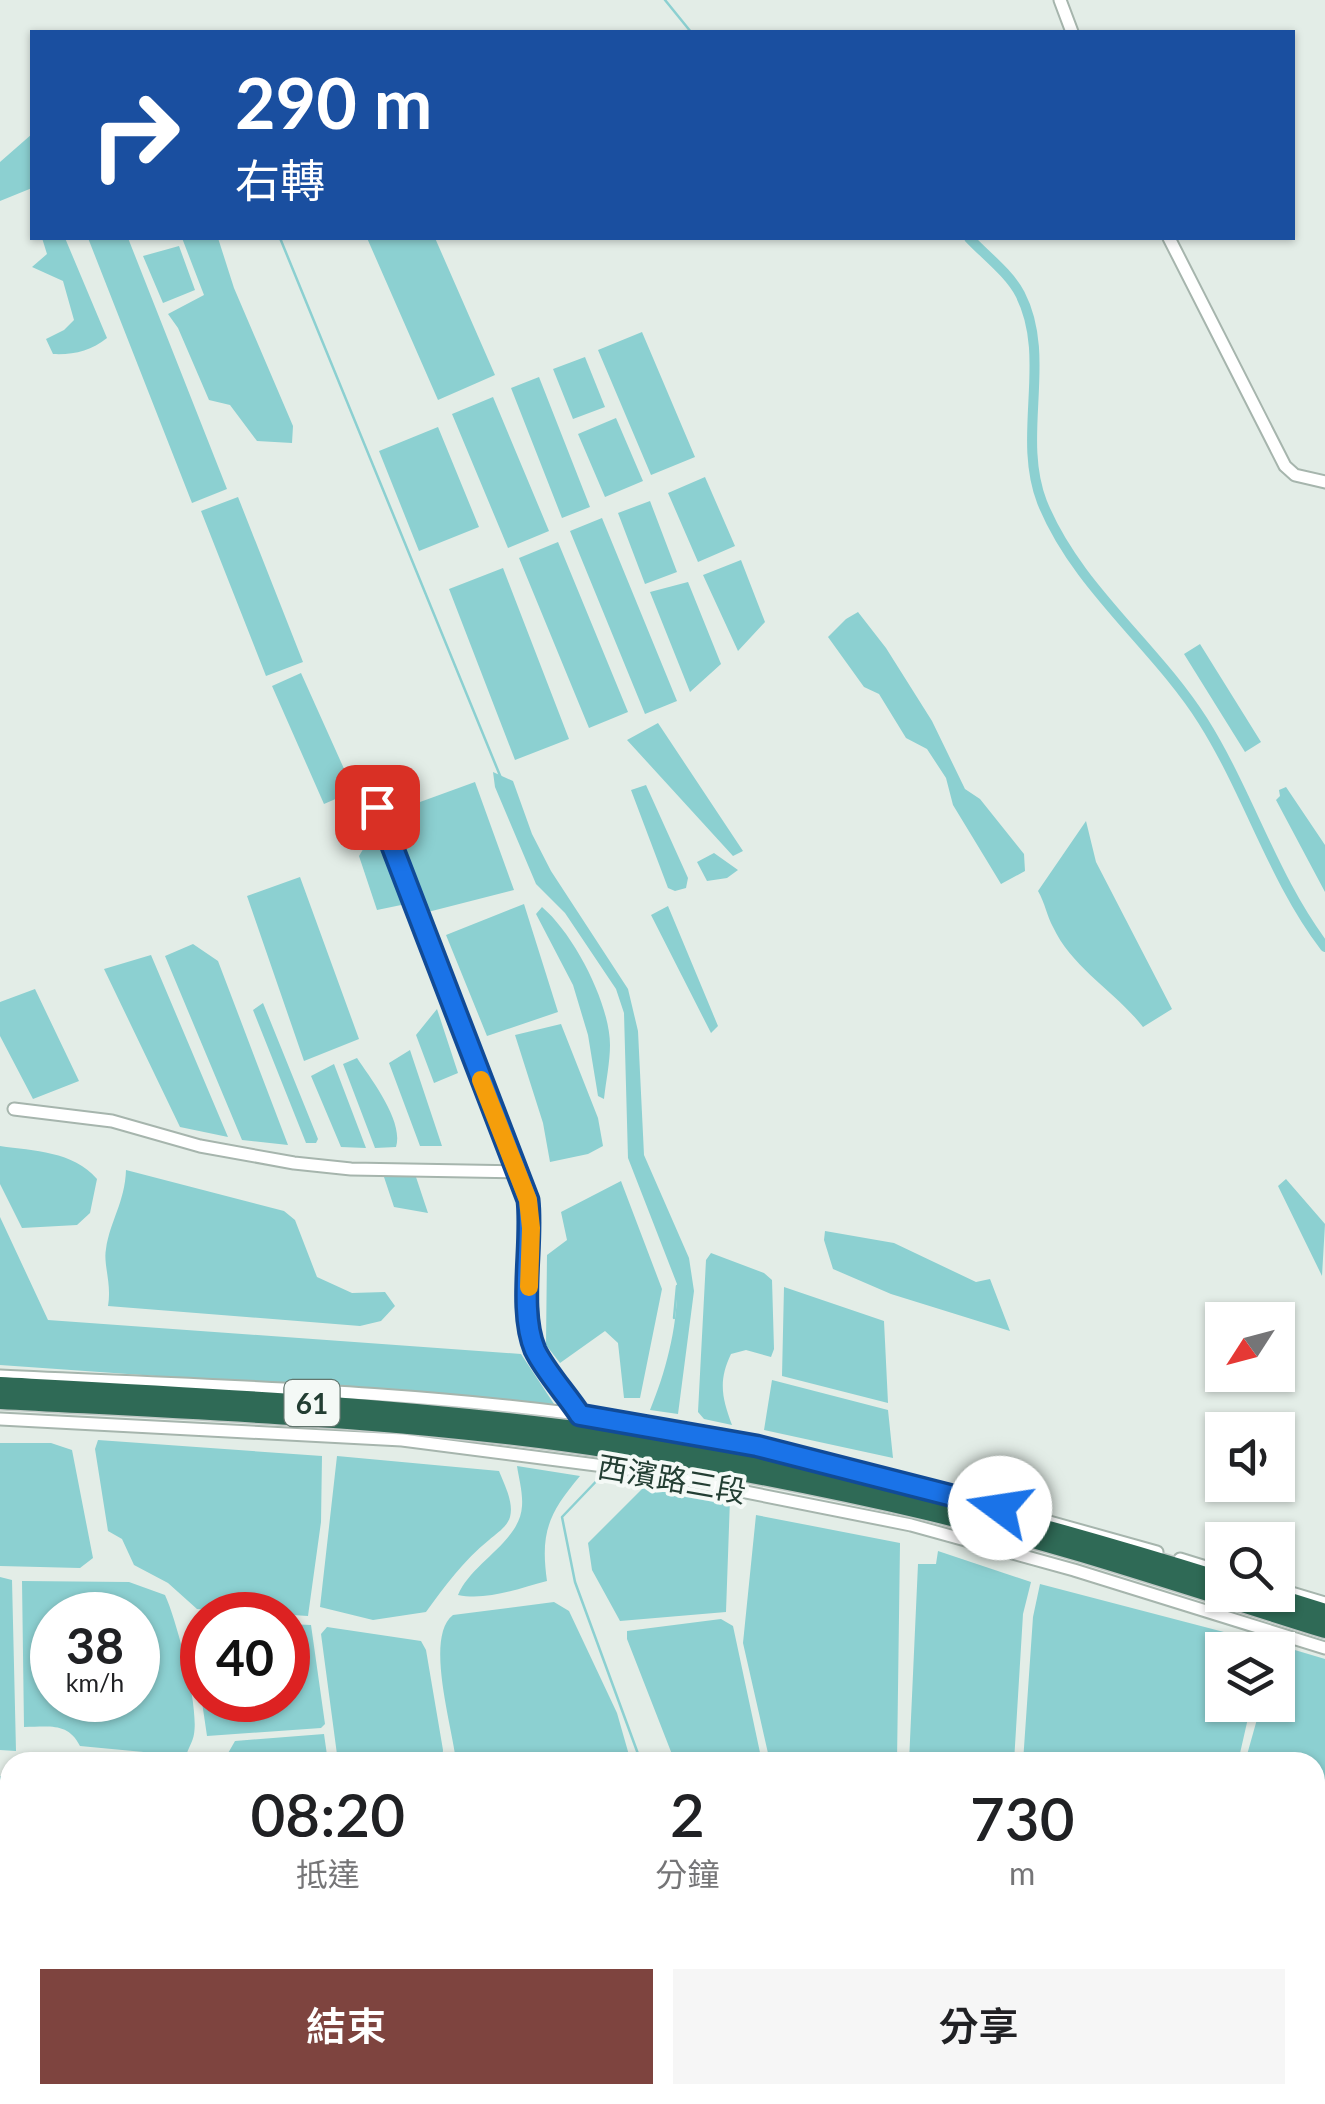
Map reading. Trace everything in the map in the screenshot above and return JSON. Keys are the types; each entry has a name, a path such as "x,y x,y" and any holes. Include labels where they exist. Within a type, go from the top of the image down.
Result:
{"highway":[{"name":"61","path":"0,1386 364,1406 822,1474 1041,1527 1205,1576"},
{"name":"61","path":"0,1400 332,1418 616,1443"},
{"name":"61","path":"653,1449 928,1512 1138,1570 1325,1629"},
{"path":"1295,1604 1325,1613"}],"street":[{"path":"1060,0 1071,30"},
{"path":"1171,240 1286,466 1295,475 1325,482"},
{"path":"377,807 528,1200 528,1300 536,1352 580,1415"},
{"path":"14,1109 112,1121 200,1146 294,1163 351,1169 516,1172"},
{"name":"西濱路三段","path":"0,1376 404,1396 580,1415 616,1443 635,1470 911,1525 1074,1570 1325,1648"},
{"name":"西濱路三段","path":"0,1420 402,1440 616,1443 672,1428 1000,1508 1205,1567"},
{"path":"1295,1593 1325,1603"}],"water":[{"path":"30,136 30,189 0,201 0,162"},
{"path":"43,240 66,240 107,338 95,346 75,353 53,354 46,339 74,320 63,281 32,267 47,254"},
{"path":"89,240 129,240 227,489 192,503"},
{"path":"183,240 219,240 234,288 293,426 292,443 257,441 230,405 209,400 178,328 168,314 204,295"},
{"path":"368,240 436,240 495,375 438,400"},
{"path":"179,246 195,290 163,303 143,256"},
{"path":"642,332 695,457 651,475 598,350"},
{"path":"585,357 605,407 573,419 553,369"},
{"path":"539,377 590,507 562,518 511,388"},
{"path":"493,397 549,531 508,548 452,414"},
{"path":"616,418 643,481 605,497 578,434"},
{"path":"438,427 479,527 419,551 379,451"},
{"path":"705,477 735,546 698,562 668,493"},
{"path":"238,497 303,662 266,676 201,511"},
{"path":"650,501 677,572 645,584 618,513"},
{"path":"602,518 677,701 645,714 570,531"},
{"path":"558,542 628,712 589,728 519,558"},
{"path":"741,560 765,622 738,651 703,575"},
{"path":"503,568 569,739 515,760 449,589"},
{"path":"688,582 721,664 690,692 650,592"},
{"path":"858,612 932,721 965,789 980,799 1024,854 1025,871 1001,884 953,805 946,778 927,749 906,738 879,694 864,687 828,637"},
{"path":"1200,644 1261,742 1245,752 1184,654"},
{"path":"301,673 354,791 324,804 272,686"},
{"path":"658,723 743,851 733,856 627,740"},
{"path":"493,772 513,781 532,834 551,871 628,989 638,1031 644,1155 689,1258 694,1291 678,1414 650,1410 670,1348 677,1284 628,1158 624,1013 616,989 565,913 536,884 495,787"},
{"path":"475,782 514,890 424,913 387,814"},
{"path":"646,785 688,878 686,888 668,888 631,790"},
{"path":"1286,787 1325,845 1325,892 1276,800 1279,790"},
{"path":"1086,821 1096,862 1172,1009 1143,1027 1071,955 1053,927 1038,891"},
{"path":"376,828 406,904 377,910 359,856"},
{"path":"714,853 738,870 727,878 707,881 697,862"},
{"path":"300,877 359,1039 304,1061 247,896"},
{"path":"524,904 558,1012 487,1036 446,935"},
{"path":"668,906 718,1026 711,1033 651,915"},
{"path":"542,907 578,952 604,1010 610,1045 604,1099 598,1096 588,1035 573,985 536,914"},
{"path":"193,944 218,961 288,1145 242,1140 165,956"},
{"path":"151,955 228,1137 180,1127 104,969"},
{"path":"35,989 79,1081 33,1099 0,1036 0,1002"},
{"path":"263,1003 318,1139 316,1143 306,1143 253,1010"},
{"path":"437,1009 458,1073 434,1083 416,1035"},
{"path":"561,1024 598,1118 603,1146 588,1154 550,1162 543,1123 515,1035"},
{"path":"410,1050 442,1146 420,1146 389,1063"},
{"path":"357,1058 391,1113 396,1147 375,1148 343,1064"},
{"path":"334,1064 366,1148 341,1147 311,1076"},
{"path":"0,1146 52,1154 87,1170 97,1179 90,1213 77,1225 22,1228 0,1184"},
{"path":"126,1170 284,1211 295,1220 317,1277 352,1293 385,1292 395,1306 381,1321 360,1326 108,1306 106,1249"},
{"path":"383,1174 415,1174 428,1213 394,1207"},
{"path":"1286,1179 1325,1224 1322,1276 1278,1186"},
{"path":"621,1181 662,1289 640,1398 624,1398 618,1343 605,1331 560,1363 546,1345 547,1255 567,1240 561,1212"},
{"path":"0,1217 48,1320 521,1354 554,1404 0,1365"},
{"path":"825,1231 894,1243 976,1282 990,1279 1010,1331 891,1294 833,1269"},
{"path":"711,1253 764,1273 772,1280 771,1357 746,1350 731,1354 724,1373 724,1398 732,1425 704,1419 698,1412 706,1260"},
{"path":"784,1287 884,1321 888,1403 782,1376"},
{"path":"772,1380 888,1410 893,1458 764,1430"},
{"path":"98,1440 322,1456 321,1522 310,1602 310,1592 180,1594 134,1565 122,1539 108,1531 95,1449"},
{"path":"0,1443 51,1443 72,1450 93,1558 80,1568 0,1566"},
{"path":"337,1456 499,1471 510,1499 510,1517 463,1565 426,1612 373,1620 320,1607"},
{"path":"517,1466 580,1476 549,1524 545,1549 547,1581 492,1595 458,1595 519,1519 522,1501"},
{"path":"648,1483 730,1499 726,1612 620,1621 592,1570 588,1543"},
{"path":"756,1515 900,1543 897,1752 768,1752 743,1643"},
{"path":"938,1551 1031,1582 1023,1614 1015,1752 909,1752 918,1564 936,1564"},
{"path":"0,1577 12,1580 16,1751 0,1750"},
{"path":"22,1581 129,1582 157,1592 30,1592 30,1722 160,1722 160,1593 165,1595 180,1640 180,1722 195,1722 187,1752 80,1746 64,1729 24,1727"},
{"path":"1040,1584 1224,1632 1205,1632 1205,1722 1247,1722 1240,1752 1024,1752 1033,1617"},
{"path":"554,1602 569,1611 617,1713 628,1752 454,1752 440,1662 445,1626 453,1615"},
{"path":"721,1619 733,1626 760,1752 671,1752 627,1631"},
{"path":"311,1625 325,1724 321,1728 207,1736 205,1722 310,1722"},
{"path":"327,1627 421,1641 426,1650 443,1752 337,1752 321,1634"},
{"path":"1295,1650 1325,1659 1325,1752 1248,1752 1256,1722 1295,1722"},
{"path":"324,1734 327,1752 229,1752 235,1741"}],"waterway":[{"path":"665,0 689,30"},
{"path":"281,240 501,778"},
{"path":"971,240 1015,286 1029,319 1035,370 1035,476 1057,533 1095,589 1184,693 1203,721 1290,893 1325,947"},
{"path":"674,1318 677,1286"},
{"path":"607,1470 562,1517 575,1582 637,1752"}],"slow traffic":[{"path":"481,1080 528,1200 529,1287"}],"route":[{"path":"377,807 528,1200 528,1300 536,1352 580,1415 757,1446 1000,1508"}]}
